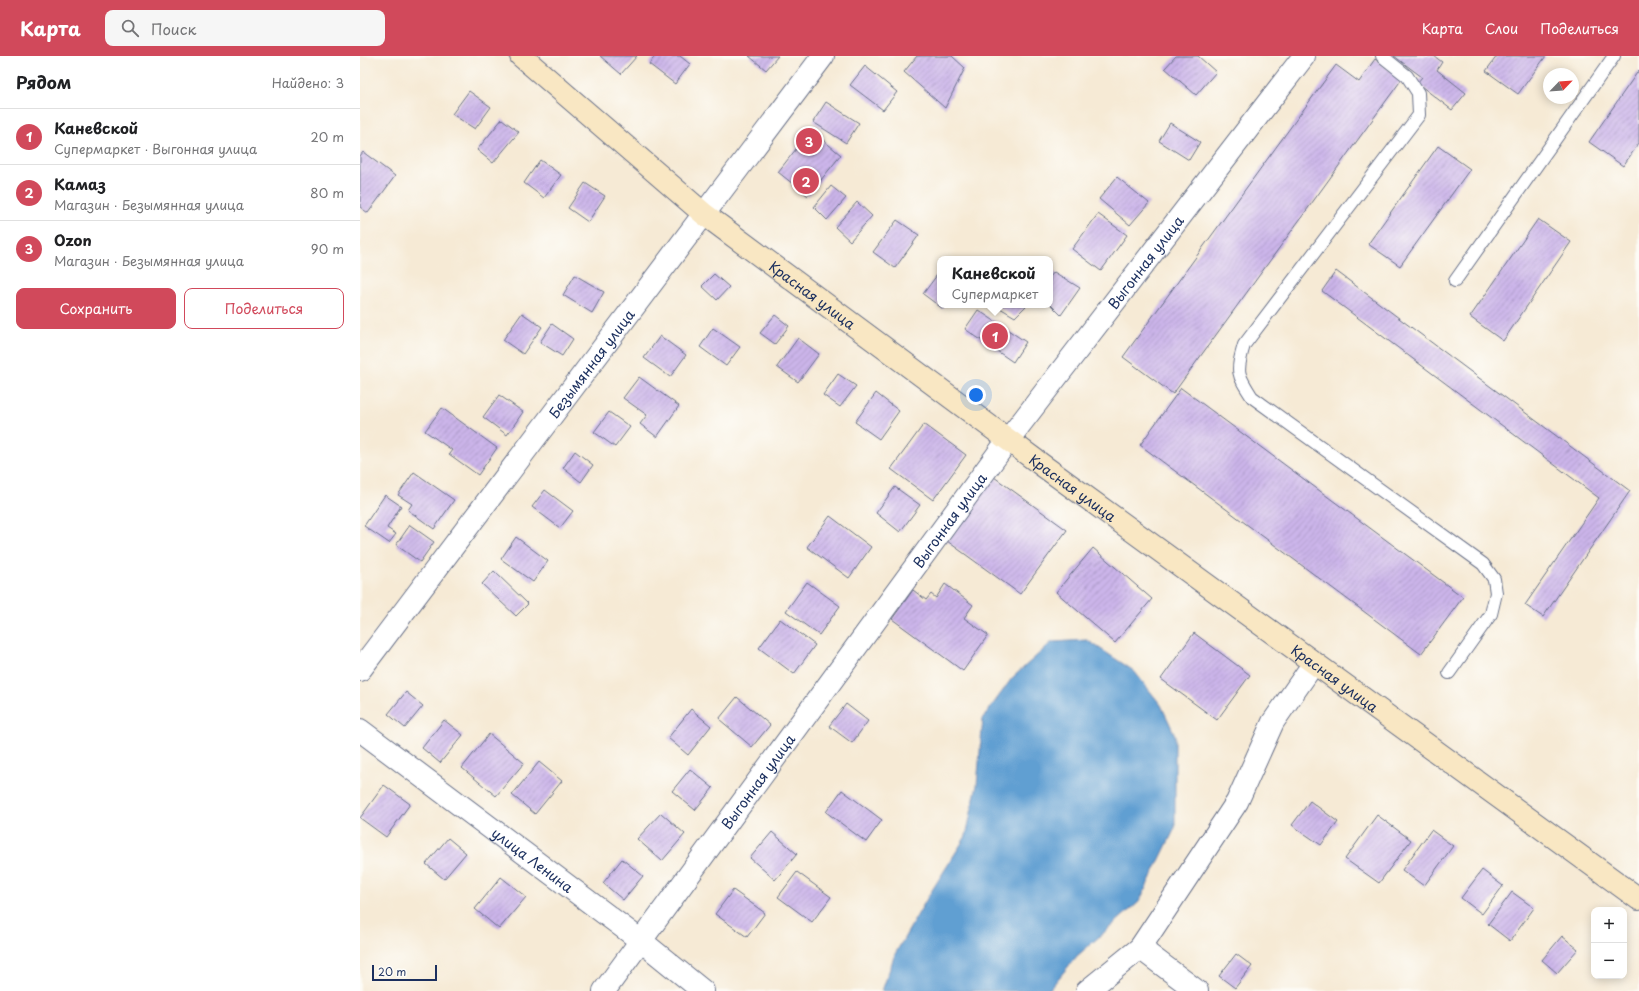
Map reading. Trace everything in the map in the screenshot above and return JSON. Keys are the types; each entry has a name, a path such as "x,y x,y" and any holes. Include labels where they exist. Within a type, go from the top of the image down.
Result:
{"main road":[{"name":"Красная улица","path":"521,56 704,214 1008,440 1639,899"}],"street":[{"name":"Безымянная улица","path":"360,670 824,56"},
{"name":"Выгонная улица","path":"604,991 1008,440 1304,56"},
{"path":"1087,991 1140,948 1237,802 1274,722 1314,663"},
{"name":"улица Ленина","path":"360,730 640,940 703,991"},
{"path":"1140,948 1197,991"}],"lane":[{"path":"1382,56 1407,76 1418,93 1419,115 1244,345 1238,366 1242,381 1252,397 1483,564 1494,579 1496,593 1491,614 1448,673"},
{"path":"1455,281 1614,56"}],"water":[{"path":"1087,640 1134,671 1161,705 1175,735 1175,828 1139,902 1077,956 1048,991 882,991 895,954 929,895 966,836 977,785 983,718 1012,678 1052,642"}],"building":[{"path":"600,56 637,56 621,74"},
{"path":"655,56 680,56 690,64 675,84 649,64"},
{"path":"749,56 778,56 766,70"},
{"path":"917,56 952,56 965,68 945,108 904,72"},
{"path":"1176,56 1198,56 1216,72 1196,95 1165,68"},
{"path":"1394,56 1434,56 1442,62 1437,70 1466,93 1452,110 1417,83 1422,77"},
{"path":"1497,56 1546,56 1518,94 1486,71"},
{"path":"1375,59 1402,79 1173,394 1123,357 1336,65 1359,82"},
{"path":"865,66 897,92 883,110 850,85"},
{"path":"1639,70 1639,143 1623,166 1589,142"},
{"path":"469,91 491,107 475,129 452,114"},
{"path":"826,102 859,123 846,143 813,122"},
{"path":"502,119 519,132 493,163 477,150"},
{"path":"1170,123 1200,142 1189,160 1159,141"},
{"path":"811,130 841,155 808,196 778,172"},
{"path":"1438,146 1470,169 1400,266 1368,244"},
{"path":"363,152 395,176 368,213 360,207 360,156"},
{"path":"540,160 561,175 544,198 524,183"},
{"path":"1117,177 1149,203 1130,225 1099,199"},
{"path":"585,183 605,196 588,222 568,208"},
{"path":"831,186 846,198 827,220 814,207"},
{"path":"857,202 872,216 850,241 835,227"},
{"path":"1098,214 1127,235 1101,271 1072,249"},
{"path":"1538,219 1571,242 1503,341 1470,317"},
{"path":"897,220 919,235 895,268 873,252"},
{"path":"1336,271 1630,491 1543,617 1525,605 1599,498 1322,291"},
{"path":"1054,272 1080,288 1061,315 1053,307"},
{"path":"714,274 729,287 717,300 702,286"},
{"path":"575,275 604,292 592,313 563,295"},
{"path":"937,275 937,304 923,294"},
{"path":"1000,308 1024,308 1015,317"},
{"path":"978,310 1026,342 1013,362 965,329"},
{"path":"522,313 542,327 523,354 503,340"},
{"path":"775,315 789,326 775,344 760,333"},
{"path":"552,324 573,339 562,356 540,342"},
{"path":"713,328 740,347 726,366 700,347"},
{"path":"660,336 686,355 670,377 644,358"},
{"path":"798,338 819,354 798,382 777,367"},
{"path":"838,374 856,386 840,407 823,395"},
{"path":"639,377 679,406 657,437 640,424 647,415 623,398"},
{"path":"1181,388 1463,597 1421,654 1140,445"},
{"path":"876,393 899,411 879,439 855,422"},
{"path":"499,395 523,412 507,435 483,417"},
{"path":"442,408 497,448 478,475 449,454 452,450 425,431"},
{"path":"609,412 630,427 615,447 594,432"},
{"path":"924,424 966,455 933,500 891,469"},
{"path":"575,451 593,465 581,482 563,468"},
{"path":"414,472 454,500 434,529 408,510 412,504 398,495"},
{"path":"994,477 1067,530 1020,594 947,541"},
{"path":"895,487 920,505 900,532 876,513"},
{"path":"545,490 573,511 560,528 532,507"},
{"path":"385,495 401,506 387,528 396,534 389,543 364,526"},
{"path":"830,516 871,547 849,578 807,547"},
{"path":"410,525 434,542 420,562 396,545"},
{"path":"516,537 548,561 533,582 501,559"},
{"path":"1093,548 1152,599 1115,643 1056,592"},
{"path":"494,571 528,604 516,616 482,584"},
{"path":"807,582 840,606 819,635 786,611"},
{"path":"945,584 973,605 964,618 988,635 963,671 892,619 913,590 926,600 931,594 936,598"},
{"path":"780,619 815,645 794,674 759,648"},
{"path":"1194,633 1250,675 1217,720 1161,679"},
{"path":"406,692 423,706 405,728 388,714"},
{"path":"737,697 770,725 752,747 719,719"},
{"path":"846,704 868,721 852,743 829,726"},
{"path":"691,709 711,726 688,755 668,738"},
{"path":"444,720 463,735 440,763 422,748"},
{"path":"489,734 524,763 496,796 462,768"},
{"path":"539,762 562,781 535,814 512,795"},
{"path":"690,769 713,788 695,810 672,791"},
{"path":"384,785 410,804 386,837 360,818"},
{"path":"842,790 882,820 866,842 826,812"},
{"path":"1310,801 1338,822 1321,845 1292,825"},
{"path":"661,813 685,834 662,861 637,839"},
{"path":"1377,815 1411,840 1379,883 1345,859"},
{"path":"1431,830 1453,846 1424,886 1402,870"},
{"path":"772,832 797,854 775,880 750,858"},
{"path":"448,838 466,853 444,879 426,864"},
{"path":"622,859 643,876 623,900 603,883"},
{"path":"1482,870 1503,886 1482,914 1461,898"},
{"path":"797,872 831,897 812,922 778,897"},
{"path":"501,877 526,897 499,929 475,909"},
{"path":"733,890 765,913 747,937 715,914"},
{"path":"1512,892 1534,908 1510,941 1488,924"},
{"path":"1562,936 1578,949 1557,973 1542,960"},
{"path":"1236,954 1252,966 1235,988 1219,976"}],"place":[{"name":"Ozon","path":"809,141"},
{"name":"Камаз","path":"806,181"},
{"name":"Каневской","path":"995,336"}]}
